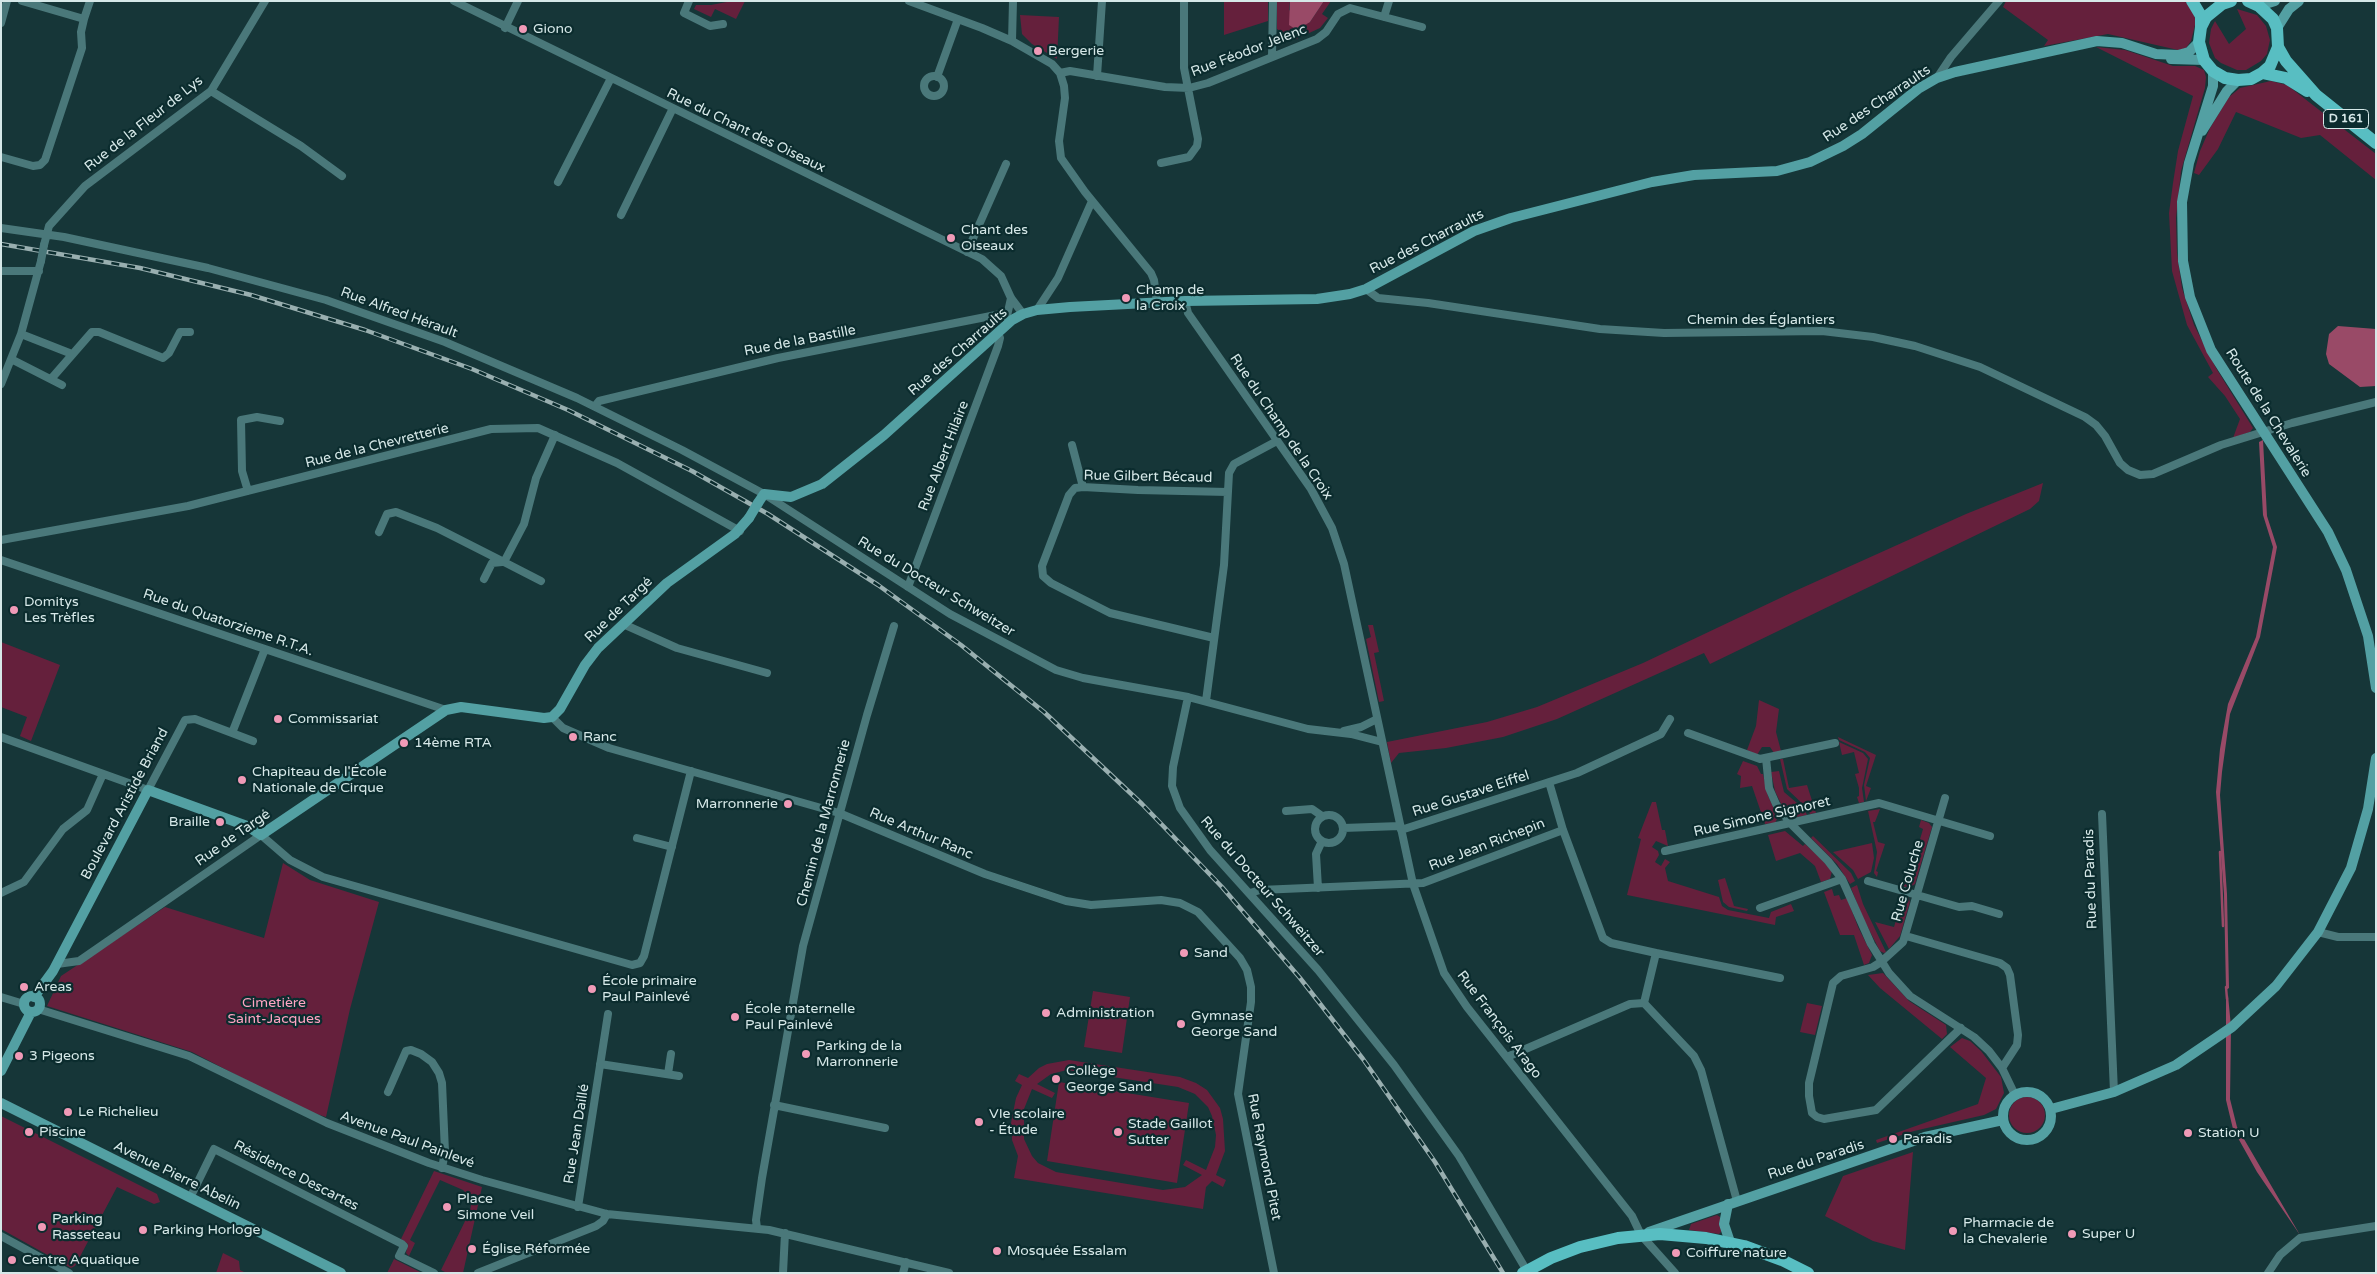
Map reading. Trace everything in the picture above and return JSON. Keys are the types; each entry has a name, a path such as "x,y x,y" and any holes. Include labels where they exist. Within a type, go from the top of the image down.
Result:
{"main road":[{"path":"2192,1 2201,16 2199,42 2204,60 2213,71 2225,78 2238,80 2251,79 2262,73 2273,61 2278,47 2277,28 2267,12 2254,4"},
{"path":"2201,27 2213,10 2222,2"},
{"name":"D 161","path":"2278,47 2286,61 2316,95"},
{"name":"D 161","path":"2262,73 2286,78 2316,95 2376,143"},
{"path":"1525,1272 1551,1258 1580,1247 1641,1235 1679,1235 1730,1242 1782,1260 1808,1273"}],"street":[{"path":"1,23 7,1"},
{"path":"22,1 84,20"},
{"path":"1,157 33,166 40,165 45,160 81,56 81,32 90,1"},
{"name":"Rue de la Fleur de Lys","path":"45,234 55,218 85,186 211,91 265,1"},
{"name":"Rue du Chant des Oiseaux","path":"454,1 505,28 967,252 992,266 1001,276 1011,298 1023,314"},
{"path":"505,28 518,1"},
{"path":"689,1 684,13 710,26 724,24"},
{"path":"1012,41 1013,1"},
{"path":"1097,76 1102,1"},
{"path":"1184,1 1184,68 1189,88"},
{"path":"1272,57 1273,1"},
{"path":"1384,17 1388,1"},
{"path":"1937,78 1951,57 1999,1"},
{"path":"2254,4 2275,1"},
{"path":"2277,28 2289,9 2299,1"},
{"path":"914,2 1012,41 1042,57 1060,73 1065,98 1059,150 1065,166 1151,273 1157,303"},
{"name":"Rue Féodor Jelenc","path":"1060,73 1070,71 1165,87 1189,88 1208,83 1322,35 1344,10 1356,9 1422,27"},
{"path":"937,76 958,19"},
{"name":"Rue des Charraults","path":"764,494 784,497 798,495 822,484 884,435 998,333 1009,318 1037,310 1185,301 1317,299 1342,296 1366,289 1474,231 1511,218 1652,182 1694,175 1777,170 1810,162 1862,134 1918,89 1937,78 1974,67 2097,40 2122,43 2156,54 2178,55 2189,52 2199,42"},
{"path":"2156,54 2183,61 2204,60"},
{"name":"Route de la Chevalerie","path":"2213,71 2213,86 2186,173 2182,202 2182,241 2186,279 2196,314 2211,350 2328,532 2346,570 2368,636 2376,688"},
{"path":"558,182 611,78"},
{"name":"Route de la Chevalerie","path":"2196,142 2228,91 2238,80"},
{"name":"Rue Féodor Jelenc","path":"1161,163 1189,157 1197,146 1198,139 1189,88"},
{"path":"211,91 301,146 342,176"},
{"path":"621,215 673,108"},
{"path":"967,252 1006,164"},
{"path":"1037,310 1058,278 1092,201"},
{"name":"Rue Alfred Hérault","path":"1,228 45,234 208,268 326,300 445,342 595,406 764,494"},
{"path":"1,384 3,374 12,358 21,334 39,271 45,234"},
{"path":"1,271 39,271"},
{"name":"Chemin des Églantiers","path":"1366,289 1378,298 1428,303 1600,329 1664,333 1822,331 1873,337 1915,346 1980,367 2085,417 2096,425 2120,463 2128,470 2140,474 2153,474 2221,445 2335,410 2376,402"},
{"path":"1009,318 1011,298"},
{"name":"Rue du Champ de la Croix","path":"1185,301 1188,313 1319,502 1338,544 1344,564 1380,732"},
{"name":"Rue de la Bastille","path":"595,406 599,402 736,367 1002,314 1009,318"},
{"path":"51,379 88,334 95,331 163,358 169,353 180,332 190,332"},
{"name":"Rue Albert Hilaire","path":"908,587 998,346 1000,338 998,333"},
{"path":"21,334 72,354"},
{"path":"12,358 62,385"},
{"path":"248,491 242,471 241,420 258,417 280,421"},
{"name":"Rue de la Chevretterie","path":"1,540 188,506 491,430 538,428 625,467 740,531"},
{"path":"504,562 524,524 536,478 555,434"},
{"name":"Rue Gilbert Bécaud","path":"1206,701 1224,565 1229,473 1234,464 1278,441"},
{"path":"1072,445 1083,487"},
{"name":"Rue Gilbert Bécaud","path":"1214,638 1110,613 1051,583 1043,576 1042,566 1069,495 1075,488 1228,492"},
{"name":"Rue du Docteur Schweitzer","path":"764,494 908,587 996,640 1056,670 1083,678 1188,697 1175,754 1172,786 1180,808 1210,850 1318,970 1394,1065 1459,1156 1525,1272"},
{"name":"Rue de Targé","path":"552,717 560,709 585,665 598,648 667,583 740,531 764,494"},
{"path":"789,510 798,495"},
{"path":"379,532 387,514 396,512 438,528 541,581"},
{"name":"Rue du Quatorzieme R.T.A.","path":"1,560 446,710"},
{"path":"484,579 492,563 504,562"},
{"path":"623,624 677,648 767,673"},
{"name":"Chemin de la Marronnerie","path":"757,1228 758,1204 774,1105 803,946 839,813 894,626"},
{"path":"253,741 232,733 265,648"},
{"path":"1188,697 1322,732 1351,734 1382,742"},
{"path":"446,710 461,707 544,718 552,717"},
{"name":"Rue de Targé","path":"57,964 79,961 446,710"},
{"name":"Rue Arthur Ranc","path":"552,717 563,728 609,748 839,813 985,874 1073,903 1091,905 1161,900 1180,903 1190,907 1205,919 1232,948 1247,970 1251,987"},
{"name":"Boulevard Aristide Briand","path":"31,1008 39,1002 34,997 57,964 186,720 195,719 232,733"},
{"path":"1322,732 1350,730 1377,719"},
{"name":"Rue Gustave Eiffel","path":"1343,828 1401,828 1577,773 1661,734 1670,719"},
{"name":"Rue François Arago","path":"1380,732 1414,884 1444,973 1468,1007 1632,1216 1641,1235 1675,1273"},
{"path":"1688,732 1753,758 1766,758 1835,743"},
{"path":"1,738 247,826 261,835 290,860 323,877 632,965 640,963 644,956 691,771"},
{"path":"1766,758 1769,788 1776,804 1790,823 1828,861 1842,879 1881,962 1896,982 1910,996 1961,1028 1989,1051 2002,1068 2015,1095"},
{"path":"2051,1110 2114,1092 2176,1065 2229,1030 2276,986 2318,932 2342,888 2358,846 2368,809 2376,758"},
{"path":"1,893 24,882 62,829 84,813 103,774"},
{"name":"Rue Gustave Eiffel","path":"1549,782 1564,830"},
{"name":"Rue Coluche","path":"1881,962 1894,952 1906,936 1945,798"},
{"name":"Rue Simone Signoret","path":"1665,852 1879,804 1990,836"},
{"path":"1286,810 1312,810 1322,816 1334,816 1340,821 1343,828 1343,832 1337,841 1330,843 1322,841 1316,830 1317,823 1322,816"},
{"name":"Rue du Paradis","path":"2102,814 2114,1092"},
{"name":"Rue Jean Richepin","path":"1250,893 1260,890 1423,883 1564,830 1603,938 1611,943 1780,978"},
{"path":"637,838 672,847"},
{"path":"1318,888 1316,854 1322,841"},
{"path":"1760,908 1842,879"},
{"path":"1868,881 1959,907 1972,906 1999,914"},
{"path":"2318,932 2338,937 2376,937"},
{"path":"1906,936 2000,963 2007,968 2010,975 2018,1035 2017,1045 2002,1068"},
{"path":"1644,1003 1656,953"},
{"path":"1881,962 1841,976 1832,983 1809,1084 1810,1106 1812,1113 1817,1118 1824,1119 1876,1110 1961,1028"},
{"name":"Rue Raymond Pitet","path":"1251,987 1251,1002 1238,1094 1274,1273"},
{"name":"Avenue Paul Painlevé","path":"1,998 189,1056 299,1111 442,1168 607,1214 757,1228 785,1233 949,1273"},
{"path":"1507,1057 1630,1004 1644,1003"},
{"path":"1644,1003 1694,1056 1701,1070 1733,1202 1724,1224 1730,1242"},
{"path":"1,1071 31,1008"},
{"name":"Rue Jean Daillé","path":"578,1207 608,1014"},
{"path":"388,1092 406,1051 412,1050 432,1062 439,1073 442,1083 445,1152 442,1168"},
{"path":"668,1074 671,1054"},
{"path":"600,1064 679,1076"},
{"path":"2030,1091 2044,1098 2051,1110 2050,1125 2037,1138 2019,1139 2012,1134 2003,1120 2006,1106 2015,1095 2030,1091"},
{"name":"Avenue Pierre Abelin","path":"1,1103 341,1273"},
{"path":"774,1105 886,1128"},
{"name":"Rue du Paradis","path":"1641,1235 1925,1137 2003,1120"},
{"name":"Résidence Descartes","path":"190,1198 214,1149 402,1244 404,1246 399,1256 434,1273"},
{"path":"478,1273 596,1226 603,1222 607,1214"},
{"path":"2268,1273 2280,1255 2300,1238 2376,1226"},
{"path":"783,1273 785,1233"},
{"path":"1,1236 69,1273"},
{"path":"903,1273 906,1262"}],"green space":[{"path":"732,1 745,1 736,19 715,9 711,17 694,9 696,5 711,5"},
{"path":"1224,1 1268,1 1268,21 1224,35"},
{"path":"1277,1 1290,1 1289,10 1310,22 1324,1 1331,1 1322,14 1328,18 1320,28 1294,40 1277,29"},
{"path":"2006,1 2185,1 2193,12 2196,21 2191,41 2186,48 2178,50 2108,34 2044,46 2048,40 2003,7"},
{"path":"2237,9 2257,15 2266,26 2270,40 2267,54 2261,61 2246,70 2237,70 2221,63 2215,58 2209,43 2211,29 2215,21 2229,44 2246,29"},
{"path":"1020,15 1059,17 1057,59 1032,44 1022,34"},
{"path":"2096,47 2125,50 2173,66 2195,66 2204,70 2206,77 2205,88 2181,171 2176,218 2177,253 2182,288 2194,325 2216,368 2253,428 2250,432 2233,438 2240,419 2225,396 2208,377 2213,373 2187,325 2172,271 2169,213 2178,151 2193,96"},
{"path":"2271,81 2287,85 2376,154 2376,180 2320,135 2301,138 2236,112 2218,149 2199,175 2194,173 2200,151 2210,128 2229,97 2240,88"},
{"path":"2043,483 2039,501 2030,509 1710,664 1704,653 1557,719 1503,737 1446,748 1399,753 1391,763 1387,742 1487,722 1537,707 1643,663 1795,591 1966,514"},
{"path":"1368,625 1373,625 1379,652 1374,653 1384,701 1379,702 1366,639 1371,637"},
{"path":"1,642 60,665 31,741 20,736 27,717 1,707"},
{"path":"1759,700 1779,709 1776,732 1781,751 1774,753 1770,747 1762,747 1757,755 1747,750 1756,726"},
{"path":"1838,737 1876,755 1866,786 1871,788 1866,801 1864,785 1870,758 1865,752 1839,740"},
{"path":"1839,742 1863,753 1868,759 1862,788 1864,802 1859,803 1857,797 1859,796 1859,788 1855,774 1859,773 1854,752 1842,755"},
{"path":"1780,759 1783,759 1789,788 1807,785 1816,813 1810,814 1807,808 1787,789"},
{"path":"1743,761 1757,766 1761,774 1763,774 1768,796 1778,817 1775,823 1765,824 1752,786 1740,788 1741,776 1737,774"},
{"path":"1779,771 1784,792 1804,809 1807,815 1792,818 1782,806 1775,791 1771,772"},
{"path":"1652,802 1656,802 1662,830 1665,830 1668,846 1656,841 1652,847 1658,851 1659,855 1655,862 1661,866 1665,859 1670,862 1665,868 1668,881 1719,897 1722,906 1728,910 1769,918 1771,912 1791,904 1794,911 1776,917 1775,925 1627,895 1641,839 1638,838"},
{"path":"1880,809 1875,822 1873,822 1878,842 1885,844 1876,871 1878,872 1877,877 1874,873 1877,852 1868,811"},
{"path":"1921,820 1929,823 1932,827 1915,884 1909,888 1903,886 1904,880 1908,880 1923,829 1919,827"},
{"path":"1785,831 1803,846 1805,844 1820,858 1832,871 1830,879 1821,882 1815,866 1800,853 1776,861 1768,835"},
{"path":"1813,836 1851,873 1855,881 1850,884 1837,864 1811,838"},
{"path":"1872,843 1874,858 1871,872 1858,879 1853,870 1833,852"},
{"name":"Cimetière Saint-Jacques","path":"283,863 310,880 379,902 350,1009 326,1117 304,1110 192,1052 47,1006 61,976 165,907 264,938"},
{"path":"1725,878 1734,906 1748,909 1747,911 1729,907 1723,902 1718,880"},
{"path":"1857,885 1863,904 1886,952 1884,953 1880,951 1863,918 1851,888"},
{"path":"1832,889 1834,896 1839,895 1841,900 1847,898 1858,927 1872,955 1869,963 1864,965 1854,935 1840,935 1824,892"},
{"path":"1900,894 1908,896 1910,902 1900,936 1889,949 1875,922 1894,927 1902,900 1899,899"},
{"path":"1883,973 1909,1001 1946,1025 1947,1034 1942,1039 1880,988 1868,975"},
{"path":"1093,991 1130,997 1122,1053 1084,1047"},
{"path":"1807,1003 1822,1006 1815,1035 1800,1032"},
{"path":"1962,1038 1970,1041 1981,1051 2001,1077 2004,1093 1996,1109 1984,1115 1914,1131 1877,1143 1876,1140 1978,1104 1986,1078 1950,1047"},
{"path":"1069,1060 1180,1077 1196,1083 1207,1090 1220,1108 1223,1119 1225,1151 1216,1175 1226,1180 1223,1187 1212,1181 1206,1187 1203,1209 1014,1178 1018,1156 1012,1140 1011,1123 1016,1098 1022,1085 1015,1081 1019,1074 1028,1078 1039,1068 1047,1064","holes":["1067,1070 1178,1087 1195,1094 1208,1107 1216,1135 1215,1147 1206,1170 1186,1160 1183,1165 1202,1175 1185,1187 1163,1190 1056,1172 1038,1163 1032,1156 1024,1139 1024,1109 1032,1089 1052,1098 1055,1093 1037,1084 1051,1074"]},
{"name":"Stade Gaillot Sutter","path":"1059,1082 1189,1103 1177,1183 1047,1161"},
{"path":"2027,1097 2040,1102 2045,1115 2040,1128 2027,1133 2014,1128 2009,1115 2014,1102"},
{"path":"1,1116 157,1194 160,1202 154,1204 117,1187 75,1266 71,1268 1,1229"},
{"path":"1913,1152 1905,1250 1873,1241 1825,1216 1843,1176"},
{"path":"434,1171 482,1187 463,1273 447,1273 441,1270 470,1211 472,1199 463,1190 440,1180 410,1240 415,1243 409,1256 406,1253 408,1244 401,1239"},
{"path":"1717,1215 1720,1217 1721,1232 1719,1234 1689,1230 1691,1224"},
{"path":"223,1253 239,1261 240,1270 246,1273 216,1273"},
{"path":"394,1259 422,1273 387,1273"}],"shaded area":[{"path":"1290,1 1324,1 1310,22 1297,30 1289,25"},
{"path":"2338,326 2376,329 2376,386 2360,387 2329,364 2326,354 2329,334"},
{"path":"2263,440 2267,516 2277,547 2260,637 2230,714 2222,772 2220,795 2227,894 2229,988 2226,990 2224,894 2216,792 2220,749 2228,704 2256,637 2273,547 2263,515 2259,442"},
{"path":"2228,995 2231,1027 2230,1099 2237,1127 2300,1235 2257,1172 2233,1129 2226,1100 2226,998"}],"waterway":[{"path":"2220,852 2223,926"},
{"path":"2226,987 2227,999"}],"railway":[{"path":"1,244 140,268 251,295 365,330 472,369 568,410 692,471 768,514 878,585 961,645 1044,712 1142,804 1222,887 1300,978 1363,1059 1435,1162 1503,1273"}],"place":[{"name":"Giono","path":"523,29"},
{"name":"Bergerie","path":"1038,51"},
{"name":"Chant des Oiseaux","path":"951,238"},
{"name":"Champ de la Croix","path":"1126,298"},
{"name":"Domitys Les Trèfles","path":"14,610"},
{"name":"Commissariat","path":"278,719"},
{"name":"Ranc","path":"573,737"},
{"name":"14ème RTA","path":"404,743"},
{"name":"Chapiteau de l'École Nationale de Cirque","path":"242,780"},
{"name":"Marronnerie","path":"788,804"},
{"name":"Braille","path":"220,822"},
{"name":"Sand","path":"1184,953"},
{"name":"Areas","path":"24,987"},
{"name":"École primaire Paul Painlevé","path":"592,989"},
{"name":"Administration","path":"1046,1013"},
{"name":"École maternelle Paul Painlevé","path":"735,1017"},
{"name":"Gymnase George Sand","path":"1181,1024"},
{"name":"Parking de la Marronnerie","path":"806,1054"},
{"name":"3 Pigeons","path":"19,1056"},
{"name":"Collège George Sand","path":"1056,1079"},
{"name":"Le Richelieu","path":"68,1112"},
{"name":"VIe scolaire - Étude","path":"979,1122"},
{"name":"Piscine","path":"29,1132"},
{"name":"Stade Gaillot Sutter","path":"1118,1132"},
{"name":"Station U","path":"2188,1133"},
{"name":"Paradis","path":"1893,1139"},
{"name":"Place Simone Veil","path":"447,1207"},
{"name":"Parking Rasseteau","path":"42,1227"},
{"name":"Parking Horloge","path":"143,1230"},
{"name":"Pharmacie de la Chevalerie","path":"1953,1231"},
{"name":"Super U","path":"2072,1234"},
{"name":"Église Réformée","path":"472,1249"},
{"name":"Mosquée Essalam","path":"997,1251"},
{"name":"Coiffure nature","path":"1676,1253"},
{"name":"Centre Aquatique","path":"12,1260"}]}
